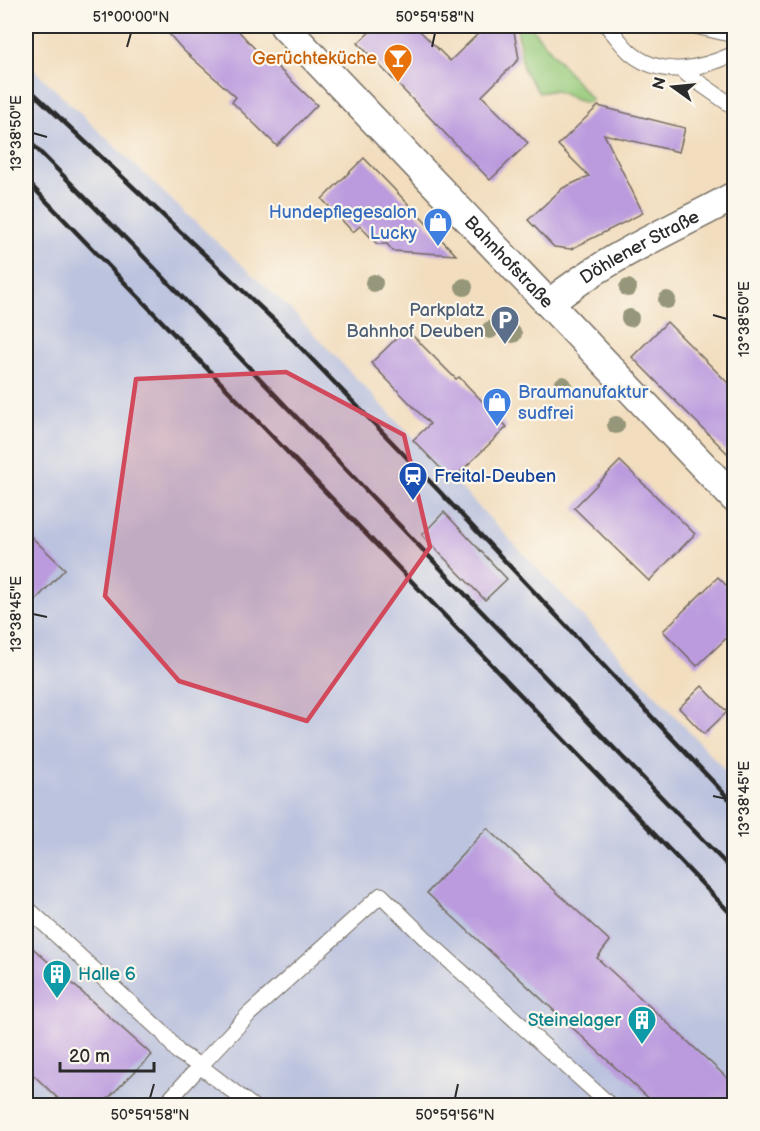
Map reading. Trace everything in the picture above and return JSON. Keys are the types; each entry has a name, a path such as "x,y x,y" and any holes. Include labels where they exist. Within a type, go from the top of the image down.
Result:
{"street":[{"name":"Bahnhofstraße","path":"284,26 735,498"},
{"name":"Döhlener Straße","path":"550,303 609,261 728,205"}],"lane":[{"path":"607,26 632,54 654,65 681,70 716,62 735,54"},
{"path":"695,26 735,35"},
{"path":"681,70 735,107"},
{"path":"164,1106 249,1014 381,895 433,946 611,1106"},
{"path":"26,907 163,1033 178,1052 252,1106"}],"highlighted area":[{"path":"286,372 404,435 430,547 307,721 179,681 105,596 136,379"}],"shaded area":[{"path":"26,62 290,309 562,594 734,780 734,1105 26,1105"}],"green space":[{"path":"517,26 530,26 592,100 588,103 576,100 555,90 539,93 523,69"}],"building":[{"path":"162,26 234,26 269,64 271,61 317,105 277,146 232,102 236,97 183,50"},
{"path":"376,26 415,26 450,61 486,26 513,26 519,59 482,96 528,143 490,180 358,43"},
{"path":"598,106 685,128 679,152 604,134 643,213 571,249 554,247 528,220 563,188 589,176 558,145"},
{"path":"364,158 456,255 393,251 387,244 377,244 360,226 353,232 322,199"},
{"path":"667,322 735,390 735,461 632,357"},
{"path":"406,329 456,379 459,377 507,427 452,480 413,440 430,424 371,363"},
{"path":"620,461 695,534 649,581 574,508"},
{"path":"444,512 507,579 485,600 422,535"},
{"path":"26,532 65,569 26,610"},
{"path":"718,577 735,594 735,630 697,666 663,631"},
{"path":"702,686 727,712 704,734 679,708"},
{"path":"487,828 610,941 597,958 735,1085 735,1106 657,1106 427,893"},
{"name":"Halle 6","path":"26,942 152,1055 100,1106 66,1106 26,1068"}],"railway":[{"path":"26,86 276,322 734,804"},
{"path":"26,138 144,257 481,611 734,872"},
{"path":"26,180 734,917"}],"place":[{"name":"Gerüchteküche","path":"398,84"},
{"name":"Hundepflegesalon Lucky","path":"438,248"},
{"name":"Parkplatz Bahnhof Deuben","path":"505,346"},
{"name":"Braumanufaktur sudfrei","path":"497,428"},
{"name":"Freital-Deuben","path":"413,502"},
{"name":"Halle 6","path":"57,1000"},
{"name":"Steinelager","path":"642,1046"}]}
